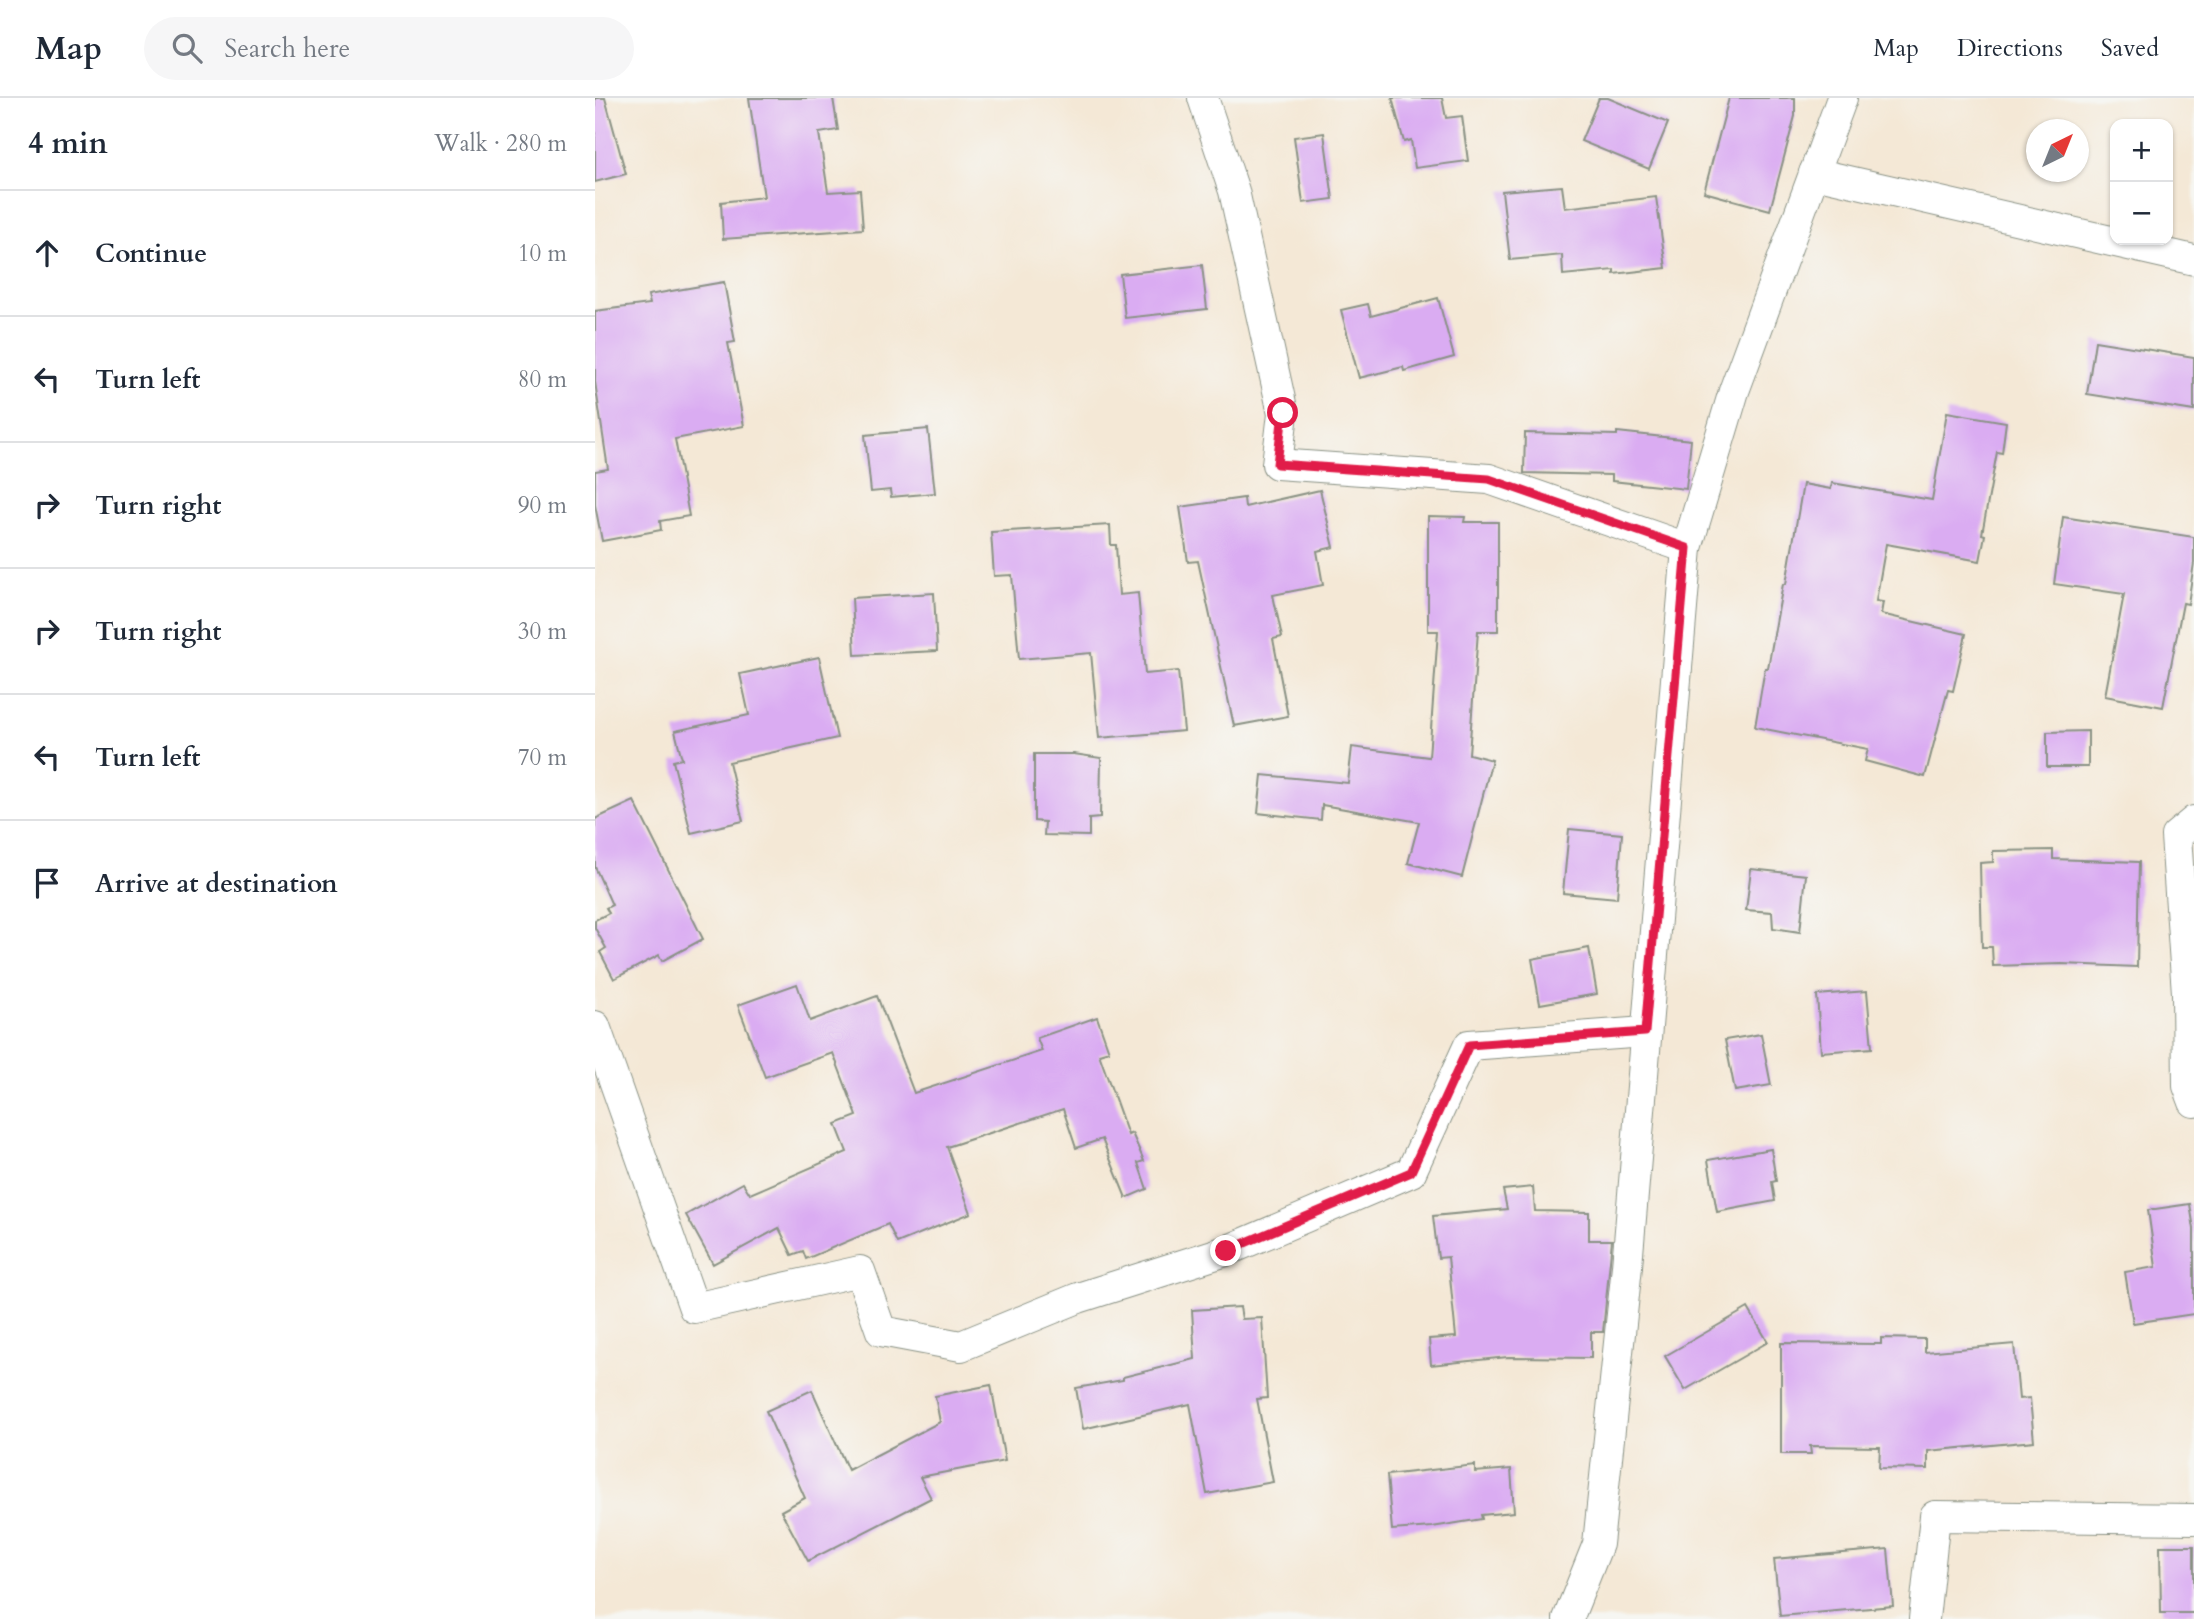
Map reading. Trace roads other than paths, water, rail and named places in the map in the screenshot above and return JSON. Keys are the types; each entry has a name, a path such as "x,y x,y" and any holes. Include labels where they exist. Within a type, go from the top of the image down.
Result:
{"street":[{"path":"1203,98 1234,191 1283,413 1277,464 1489,479 1687,548"},
{"path":"1568,1619 1598,1544 1627,1266 1687,548 1734,391 1842,98"},
{"path":"1814,173 2194,260"},
{"path":"2194,821 2176,836 2187,993 2188,1086 2194,1102"},
{"path":"595,1026 694,1308 860,1271 881,1331 961,1346 1079,1298 1226,1251 1411,1172 1469,1045 1645,1032"},
{"path":"1924,1619 1935,1516 2194,1519"}]}
